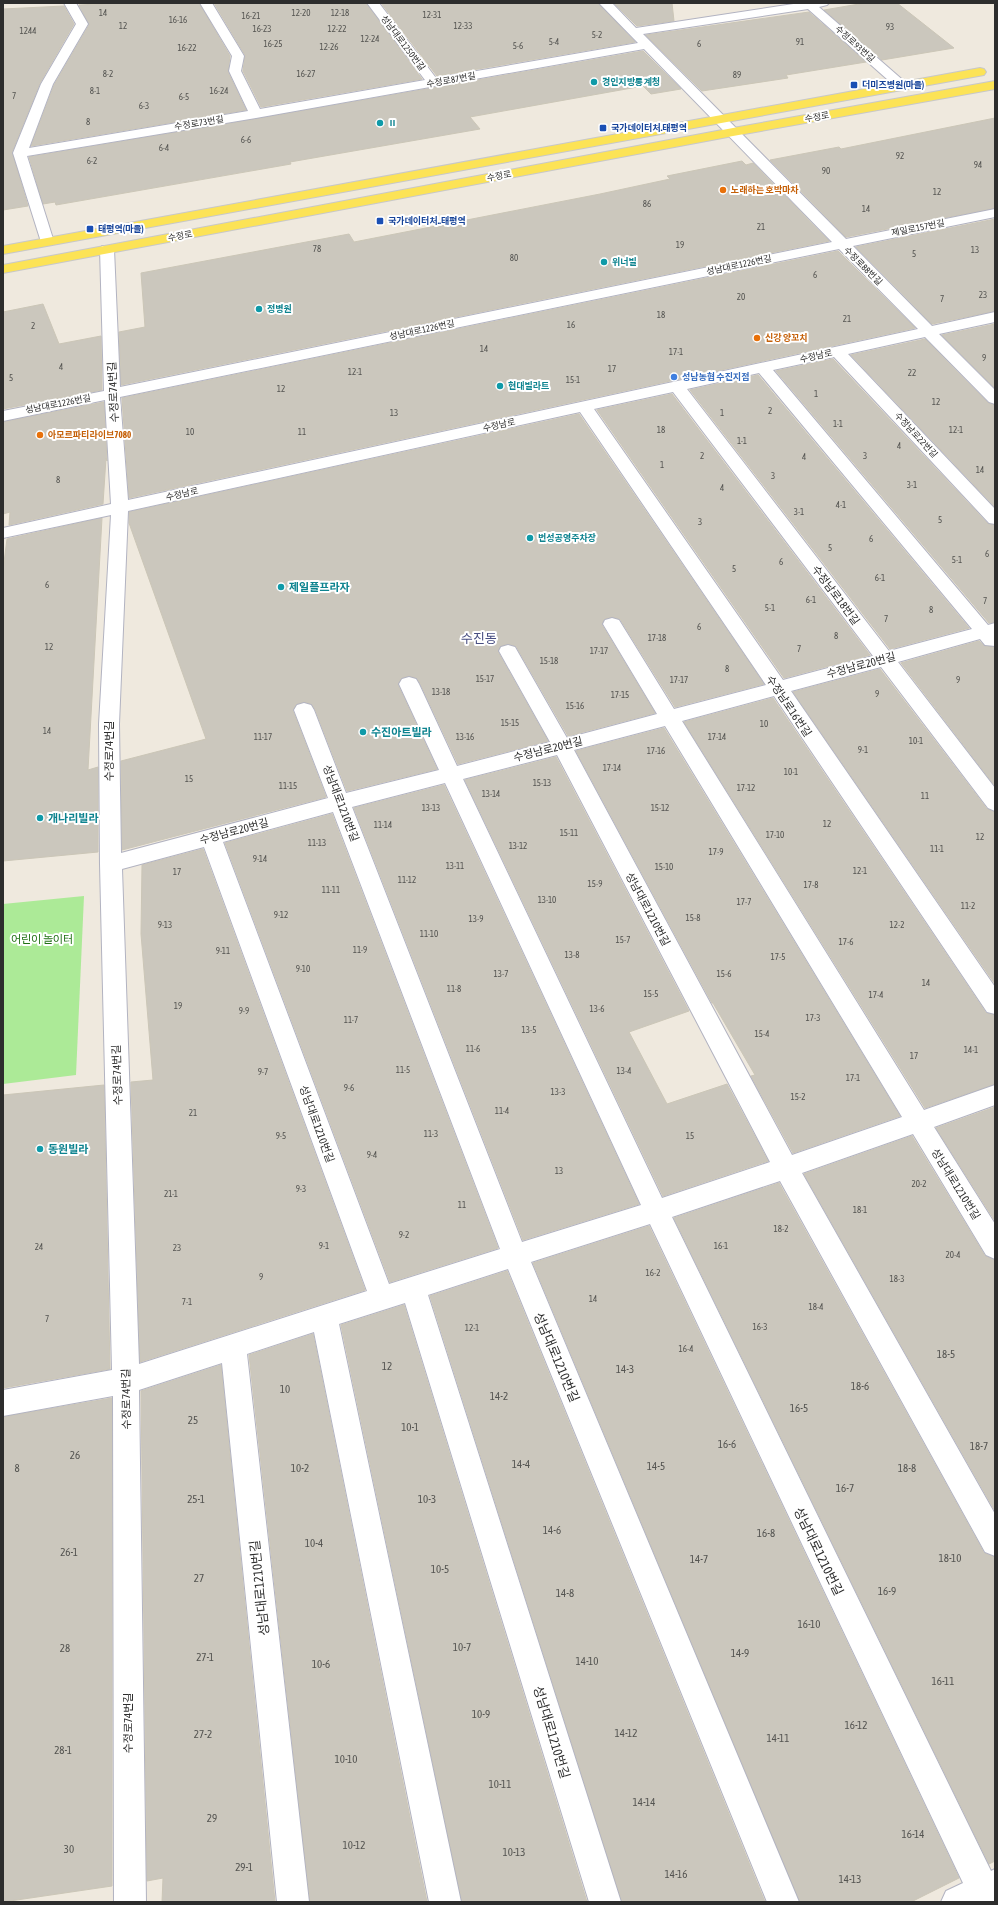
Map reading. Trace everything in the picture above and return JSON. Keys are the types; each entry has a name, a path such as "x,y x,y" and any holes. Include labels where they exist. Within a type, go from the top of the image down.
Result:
{"main road":[{"name":"수정로","path":"3,250 719,118 995,70"},
{"name":"수정로","path":"3,269 733,132 995,85"}],"street":[{"path":"47,242 20,152 47,84 82,24 70,3"},
{"path":"206,3 238,56 235,71 256,114"},
{"name":"성남대로1250번길","path":"373,3 433,83"},
{"path":"604,3 733,132"},
{"path":"634,32 814,4"},
{"name":"수정로93번길","path":"814,4 901,86"},
{"name":"수정로87번길","path":"256,114 646,45"},
{"name":"수정로73번길","path":"20,152 256,114"},
{"name":"수정로88번길","path":"733,132 841,244 995,399"},
{"name":"제일로157번길","path":"841,244 995,212"},
{"name":"성남대로1226번길","path":"3,416 841,244"},
{"name":"수정로74번길","path":"107,249 112,393 120,507 109,724 111,864 126,1381 130,1902"},
{"name":"수정남로","path":"3,533 995,317"},
{"name":"수정남로22번길","path":"838,351 995,519"},
{"name":"수정남로20번길","path":"111,864 341,802 562,746 885,658 991,635 763,368"},
{"name":"수정남로18번길","path":"677,386 995,803"},
{"name":"수정남로16번길","path":"584,406 718,597 777,688 995,1005"},
{"name":"성남대로1210번길","path":"612,624 670,716 917,1122 995,1247"},
{"name":"성남대로1210번길","path":"508,651 562,746 786,1168 995,1542"},
{"name":"성남대로1210번길","path":"409,684 656,1212 981,1895"},
{"name":"성남대로1210번길","path":"304,710 341,802 515,1255 782,1902"},
{"name":"성남대로1210번길","path":"211,837 382,1298"},
{"path":"3,1403 126,1381 515,1255 656,1212 995,1095"},
{"name":"성남대로1210번길","path":"413,1288 605,1902"},
{"path":"324,1317 445,1902"},
{"name":"성남대로1210번길","path":"233,1346 293,1902"}],"green space":[{"name":"어린이 놀이터","path":"84,896 76,1075 3,1084 3,904"}],"building":[{"path":"115,3 199,3 230,56 228,72 246,110 31,146 54,85 89,25 79,5"},
{"path":"214,3 366,3 422,79 261,107 243,71 245,55"},
{"path":"381,3 598,3 635,42 437,76"},
{"path":"614,3 672,3 674,21 637,26"},
{"path":"865,3 897,3 954,48 882,60 824,10"},
{"path":"64,6 74,24 40,83 12,152 28,206 3,210 3,9"},
{"path":"809,12 866,62 786,75 788,78 702,91 646,35"},
{"path":"643,51 681,89 651,94 643,86 470,117 480,129 56,205 55,202 43,204 29,157 256,119"},
{"path":"995,118 995,208 846,237 770,160 839,147 841,149"},
{"path":"742,161 746,165 753,163 829,241 121,385 119,332 145,327 141,273 349,234 354,242 600,194 670,179 667,176"},
{"path":"995,219 995,311 932,324 856,247"},
{"path":"838,251 915,328 129,498 122,398"},
{"path":"43,304 59,344 101,336 102,390 3,409 3,312"},
{"path":"995,324 995,388 942,335"},
{"path":"925,339 988,403 995,405 995,507 851,355"},
{"path":"833,359 988,524 995,525 995,622 989,623 776,371"},
{"path":"758,375 969,628 890,649 690,390"},
{"path":"672,394 870,655 784,678 597,410"},
{"path":"104,402 107,461 106,458 103,504 9,525 10,512 3,514 3,422"},
{"path":"579,414 764,684 675,707 620,619 612,617 604,619 602,625 655,713 568,736 516,646 508,644 501,646 498,652 548,741 458,764 420,683 416,678 409,676 401,678 398,685 437,769 347,791 315,709 311,704 304,702 296,704 293,711 326,797 122,850 121,761 206,739 129,523 129,512"},
{"path":"102,518 88,770 98,767 98,852 3,861 3,570 7,539"},
{"path":"979,641 985,646 995,647 995,786 901,663"},
{"path":"880,669 987,809 995,812 995,984 793,692"},
{"path":"773,698 986,1013 995,1015 995,1084 925,1108 684,722"},
{"path":"664,728 900,1116 793,1153 751,1076 755,1075 712,1003 576,751"},
{"path":"556,757 689,1011 629,1032 667,1104 727,1084 768,1161 663,1196 465,780"},
{"path":"444,785 639,1204 523,1240 354,808"},
{"path":"332,814 498,1248 390,1282 225,843"},
{"path":"203,849 365,1290 140,1362 131,1082 153,1080 141,934 142,865"},
{"path":"104,1085 110,1369 3,1388 3,1095"},
{"path":"995,1107 995,1221 936,1128"},
{"path":"912,1136 985,1256 995,1260 995,1511 804,1174"},
{"path":"779,1183 984,1553 995,1557 995,1861 989,1864 674,1218"},
{"path":"649,1226 959,1878 911,1902 800,1902 533,1263"},
{"path":"507,1271 765,1902 622,1902 430,1296"},
{"path":"404,1305 587,1902 462,1902 341,1325"},
{"path":"313,1334 427,1902 310,1902 249,1355"},
{"path":"221,1365 275,1902 162,1902 163,1878 147,1881 141,1391"},
{"path":"112,1398 112,1886 3,1902 3,1417"}],"place":[{"name":"경인지방통계청","path":"594,82"},
{"name":"더미즈병원(마을)","path":"854,85"},
{"name":"Ⅱ","path":"380,123"},
{"name":"국가데이터처.태평역","path":"603,128"},
{"name":"노래하는 호박마차","path":"723,190"},
{"name":"국가데이터처..태평역","path":"380,221"},
{"name":"태평역(마을)","path":"90,229"},
{"name":"위너빌","path":"604,262"},
{"name":"정병원","path":"259,309"},
{"name":"신강 양꼬치","path":"757,338"},
{"name":"성남농협 수진지점","path":"674,377"},
{"name":"현대빌라트","path":"500,386"},
{"name":"아모르파티라이브7080","path":"40,435"},
{"name":"번성공영주차장","path":"530,538"},
{"name":"제일플프라자","path":"281,587"},
{"name":"수진아트빌라","path":"363,732"},
{"name":"개나리빌라","path":"40,818"},
{"name":"동원빌라","path":"40,1149"}],"district":[{"name":"수진동","path":"479,638"}]}
